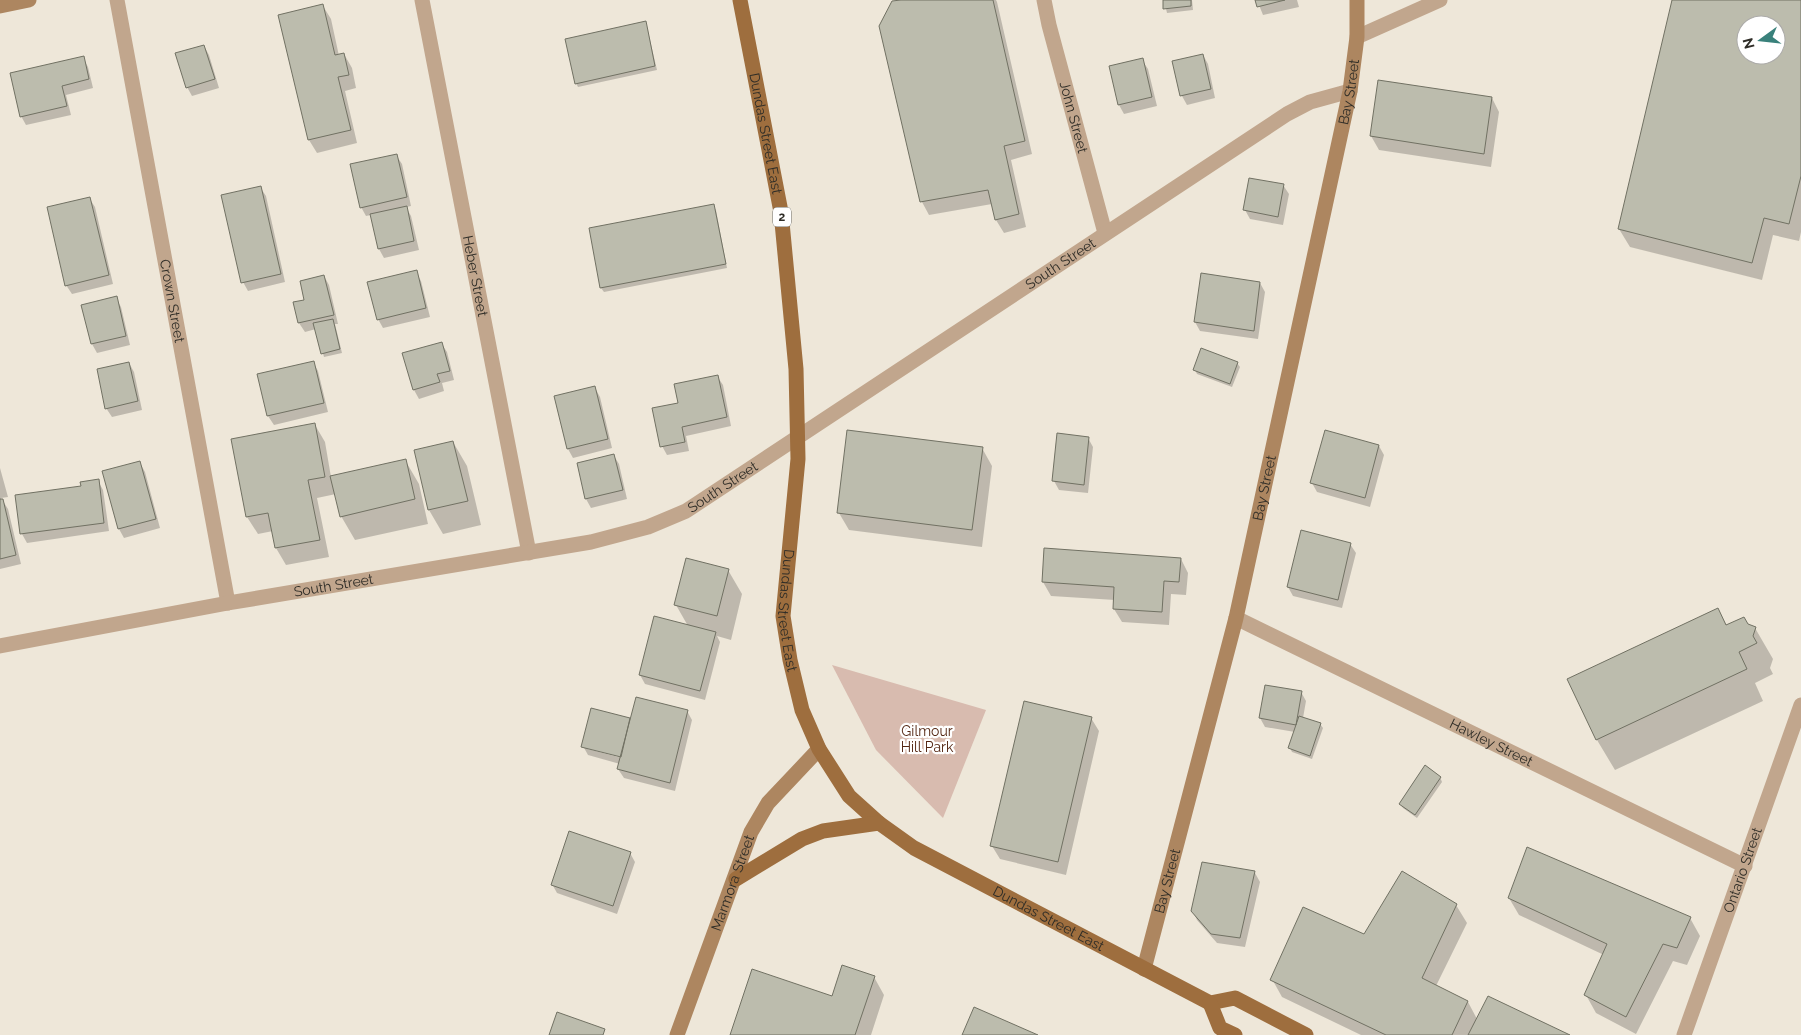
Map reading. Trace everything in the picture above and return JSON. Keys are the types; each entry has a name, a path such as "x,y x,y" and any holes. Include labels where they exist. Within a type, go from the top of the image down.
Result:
{"main road":[{"name":"Dundas Street East","path":"740,0 781,212 796,369 798,459 784,616 790,660 802,710 819,749 849,796 879,823 914,848 1210,1003"},
{"path":"736,879 802,839 848,827 879,823"},
{"path":"1235,1035 1220,1028 1210,1003 1235,998 1306,1035"}],"street":[{"path":"0,6 30,0"},
{"name":"Crown Street","path":"117,0 228,603"},
{"name":"Heber Street","path":"422,0 530,553"},
{"name":"John Street","path":"1044,0 1105,233"},
{"name":"Bay Street","path":"1144,969 1236,618 1350,91 1357,37 1357,0"},
{"path":"1357,37 1440,0"},
{"name":"South Street","path":"0,646 228,603 591,542 648,527 663,521 686,511 1287,114 1310,102 1350,91"},
{"name":"Hawley Street","path":"1236,618 1745,866"},
{"name":"Ontario Street","path":"1684,1035 1801,705"},
{"name":"Marmora Street","path":"677,1035 736,879 751,832 768,803 819,749"}],"green space":[{"name":"Gilmour Hill Park","path":"832,665 986,710 943,818 876,750"}],"building":[{"path":"993,0 1025,141 1004,146 1019,214 995,220 988,190 920,202 879,26 892,1"},
{"path":"1163,0 1191,0 1191,6 1163,9"},
{"path":"1255,0 1285,0 1257,7"},
{"path":"1672,0 1801,0 1801,176 1789,224 1764,218 1752,263 1618,229"},
{"path":"323,4 335,55 344,53 349,75 338,77 351,130 308,140 278,15"},
{"path":"646,21 655,66 575,84 565,39"},
{"path":"204,45 215,79 186,88 175,53"},
{"path":"1203,54 1211,89 1180,96 1172,61"},
{"path":"84,56 89,79 62,86 67,106 20,117 10,73"},
{"path":"1143,58 1152,97 1118,105 1109,66"},
{"path":"1378,80 1492,97 1484,154 1370,136"},
{"path":"397,154 407,197 360,208 350,164"},
{"path":"1249,178 1284,184 1278,217 1243,210"},
{"path":"261,186 281,274 241,283 221,195"},
{"path":"90,197 109,275 65,286 47,207"},
{"path":"714,204 726,264 600,288 589,228"},
{"path":"407,206 414,241 378,249 370,214"},
{"path":"417,270 426,308 377,320 367,282"},
{"path":"1201,273 1260,282 1254,331 1194,322"},
{"path":"324,275 334,315 298,323 293,302 304,300 300,281"},
{"path":"117,296 126,336 91,344 81,305"},
{"path":"333,319 340,349 321,354 313,323"},
{"path":"442,342 450,371 437,374 440,382 413,390 402,353"},
{"path":"1201,348 1238,362 1230,384 1193,370"},
{"path":"314,361 324,403 267,416 257,374"},
{"path":"129,362 138,401 105,409 97,369"},
{"path":"718,375 727,417 682,427 685,442 660,447 652,408 678,403 674,384"},
{"path":"595,386 608,439 567,449 554,396"},
{"path":"315,423 325,477 308,480 320,540 275,548 268,513 246,517 231,439"},
{"path":"847,430 983,447 972,530 837,513"},
{"path":"1325,430 1379,445 1365,498 1310,483"},
{"path":"1057,433 1089,437 1084,485 1052,481"},
{"path":"453,441 468,501 428,510 414,450"},
{"path":"614,454 623,490 585,499 577,463"},
{"path":"406,459 415,499 340,517 330,476"},
{"path":"140,461 156,519 118,529 102,471"},
{"path":"99,479 104,523 20,534 15,495 81,486 80,482"},
{"path":"0,499 3,499 16,555 0,559"},
{"path":"1301,530 1351,543 1338,600 1287,587"},
{"path":"1044,548 1181,558 1179,582 1164,581 1162,612 1113,609 1114,587 1042,582"},
{"path":"686,558 729,569 717,616 674,605"},
{"path":"1718,608 1726,625 1744,617 1748,624 1756,627 1753,636 1757,643 1739,652 1747,669 1596,740 1567,679"},
{"path":"654,616 716,632 700,691 639,675"},
{"path":"1265,685 1302,691 1296,725 1259,718"},
{"path":"636,697 688,710 670,783 617,769"},
{"path":"1024,701 1092,717 1058,862 990,846"},
{"path":"591,708 630,718 621,757 581,747"},
{"path":"1299,716 1321,723 1310,756 1288,748"},
{"path":"1425,765 1441,777 1415,815 1399,804"},
{"path":"569,831 631,852 613,906 551,885"},
{"path":"1527,847 1691,917 1677,948 1663,944 1626,1017 1584,995 1607,944 1508,898"},
{"path":"1202,862 1255,871 1240,938 1211,934 1191,911"},
{"path":"1402,871 1457,904 1422,978 1468,1001 1452,1035 1386,1035 1270,980 1303,907 1364,934"},
{"path":"842,965 875,976 855,1035 730,1035 752,969 832,996"},
{"path":"1488,996 1570,1035 1468,1035"},
{"path":"974,1007 1038,1035 962,1035"},
{"path":"557,1012 605,1029 603,1035 549,1035"}]}
